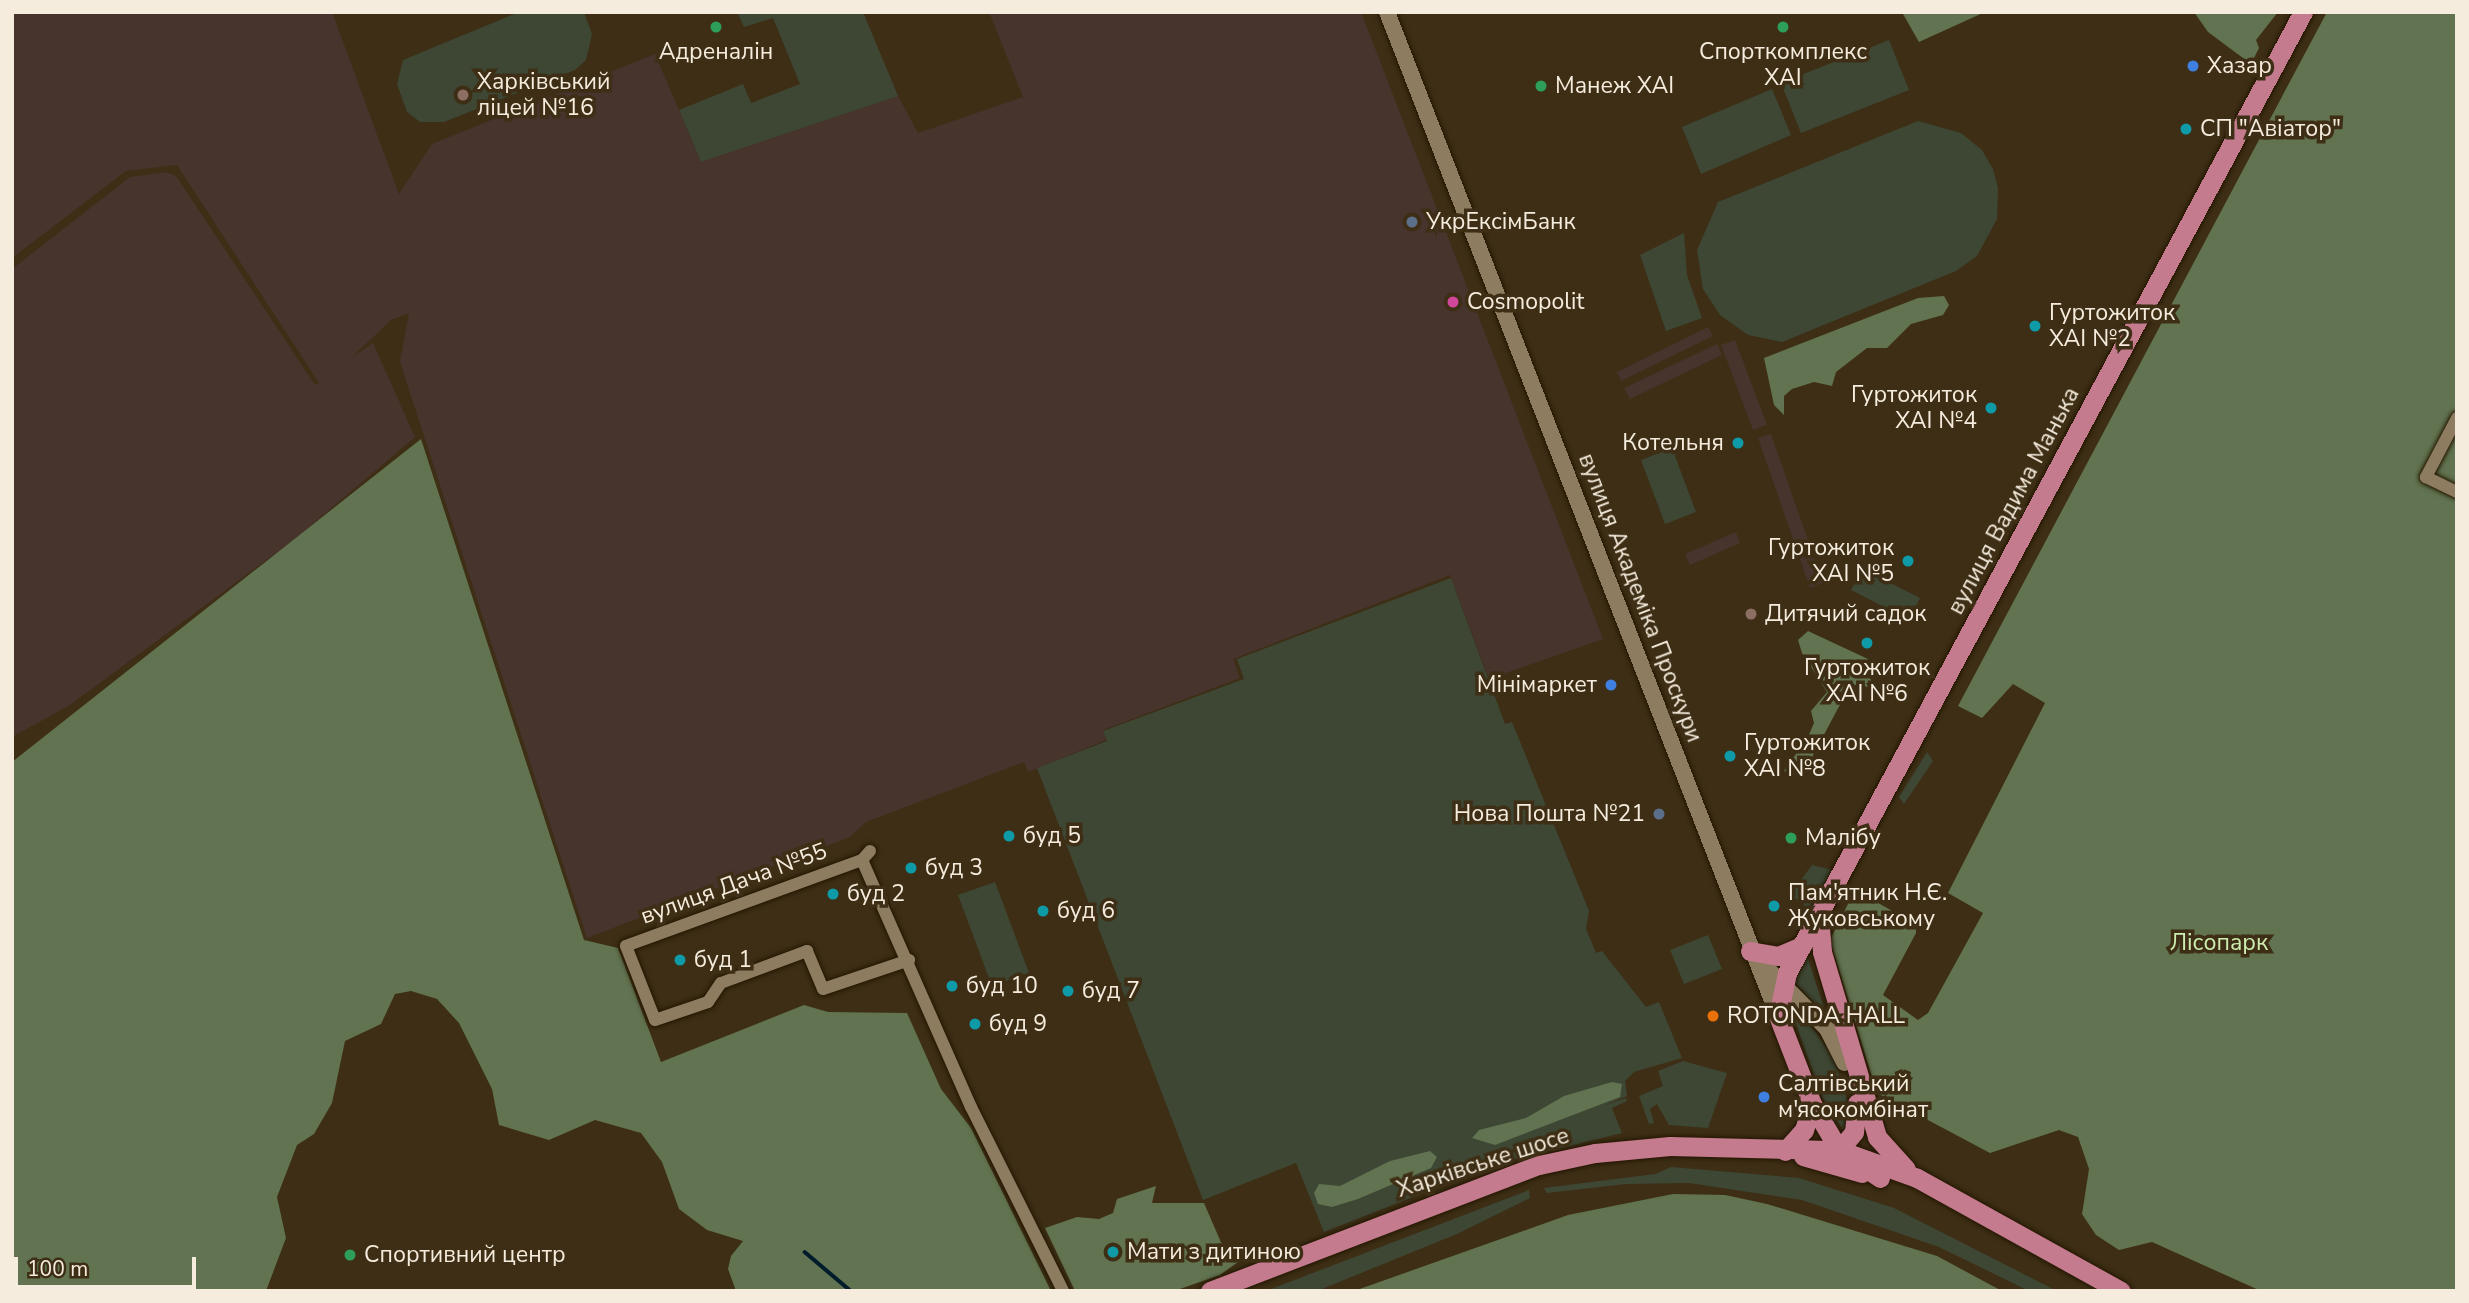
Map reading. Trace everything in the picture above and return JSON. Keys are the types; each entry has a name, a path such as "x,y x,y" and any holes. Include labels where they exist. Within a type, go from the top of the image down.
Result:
{"main road":[{"name":"вулиця Вадима Манька","path":"1778,1016 1784,984 1801,946 1819,917 2303,12"},
{"path":"1819,917 1816,955 1857,1103 1880,1144 1917,1178"},
{"path":"1819,917 1829,980 1880,1144"},
{"path":"1750,951 1778,956 1801,946"},
{"name":"вулиця Академіка Проскури","path":"1778,1016 1812,1104 1839,1150 1880,1178"},
{"path":"1839,1150 1858,1124 1857,1103"},
{"path":"1793,1153 1812,1104"},
{"name":"Харківське шосе","path":"1210,1291 1471,1188 1560,1160 1670,1146 1793,1153 1839,1150 1917,1178 2121,1291"},
{"name":"Харківське шосе","path":"1793,1153 1880,1178 1988,1218"}],"street":[{"name":"вулиця Академіка Проскури","path":"1387,12 1750,951 1778,1016"},
{"path":"2457,418 2426,477 2457,492"},
{"name":"вулиця Дача №55","path":"909,960 823,989 807,951 721,983 708,1002 655,1020 626,946 866,856 971,1107 1063,1291"},
{"path":"1750,951 1827,1029 1844,1063"}],"shaded area":[{"path":"12,12 332,12 399,194 432,144 655,54 701,162 898,96 918,133 1023,97 989,12 1361,12 1603,639 1489,679 1450,575 1233,659 1240,678 1103,730 1106,740 1028,772 1024,762 866,822 850,837 587,938 400,362 409,313 391,320 351,358 373,343 415,437 295,539 70,705 12,737 12,269 130,177 166,172 176,176 315,385 319,383 177,165 126,171 12,258"},
{"path":"1708,327 1713,336 1621,381 1617,372"},
{"path":"1735,340 1767,425 1753,430 1721,345"},
{"path":"1717,344 1722,355 1630,399 1624,388"},
{"path":"1771,434 1823,583 1810,588 1758,438"},
{"path":"1736,532 1740,543 1690,565 1685,554"}],"green space":[{"path":"519,12 584,12 592,34 586,60 575,70 444,122 420,122 407,112 397,84 403,60"},
{"path":"737,12 863,12 898,96 701,162 679,110 743,84 751,103 800,84 773,18 744,27"},
{"path":"1985,12 1919,42 1903,14"},
{"path":"2194,12 2278,12 2256,40 2259,48 2251,64 2208,32"},
{"name":"Лісопарк","path":"2327,12 2457,12 2457,1291 2261,1291 2152,1242 2119,1250 2096,1235 2082,1214 2089,1169 2078,1137 2059,1130 1990,1153 1877,1093 1830,940 1852,896 1860,893 1916,924 1916,933 1883,995 1918,1020 1928,1013 1983,913 1948,893 2045,703 2013,684 1982,718 1958,706"},
{"path":"1889,40 1909,90 1801,133 1781,83"},
{"path":"1772,89 1791,135 1701,174 1682,127"},
{"path":"1918,121 1961,133 1982,150 1993,169 1998,188 1997,219 1977,256 1956,271 1782,342 1748,335 1720,315 1703,289 1697,250 1718,202"},
{"path":"1684,233 1687,275 1702,318 1666,331 1640,255"},
{"path":"1944,296 1949,305 1943,315 1911,324 1887,348 1867,348 1836,372 1832,386 1814,382 1792,389 1784,396 1784,415 1774,405 1764,358 1918,298"},
{"path":"421,439 584,940 618,948 661,1062 804,1005 828,1012 907,1013 941,1089 971,1128 1051,1291 736,1291 728,1269 731,1256 743,1241 707,1230 679,1209 662,1162 641,1133 595,1120 549,1140 499,1125 492,1089 459,1023 437,999 411,991 395,994 381,1024 345,1041 332,1103 314,1134 297,1145 277,1197 286,1238 266,1291 12,1291 12,762"},
{"path":"1672,448 1696,512 1665,524 1641,460"},
{"path":"1863,569 1920,598 1909,620 1851,590"},
{"path":"1451,578 1505,724 1512,722 1589,911 1586,929 1596,953 1602,951 1646,1007 1659,1002 1682,1058 1634,1072 1625,1081 1627,1096 1603,1106 1626,1098 1627,1101 1612,1108 1622,1133 1499,1163 1324,1232 1296,1163 1203,1200 1037,768 1107,741 1103,731 1244,679 1237,659"},
{"path":"1808,631 1868,659 1867,672 1875,688 1851,684 1802,776 1784,771 1808,737 1814,723 1811,711 1827,692 1802,653 1798,640"},
{"path":"1927,752 1933,761 1904,804 1899,797"},
{"path":"1812,865 1833,870 1808,919 1804,920 1804,900 1793,899 1793,891"},
{"path":"995,882 1029,973 992,986 958,895"},
{"path":"1708,935 1722,969 1684,984 1670,950"},
{"path":"1807,956 1825,1011 1823,1012 1794,982"},
{"path":"1795,1002 1834,1059 1851,1112 1847,1136 1822,1097 1796,1024"},
{"path":"1683,1061 1727,1073 1708,1128 1669,1125 1657,1104 1650,1109 1654,1123 1649,1124 1639,1096 1663,1086 1658,1071"},
{"path":"1612,1082 1622,1084 1620,1097 1495,1145 1472,1138 1479,1130 1526,1118 1564,1096"},
{"path":"1430,1151 1437,1157 1431,1168 1358,1199 1332,1207 1318,1204 1314,1193 1319,1184 1340,1186 1390,1161"},
{"path":"1671,1167 1799,1178 1894,1208 2057,1291 2029,1291 1939,1247 1802,1200 1689,1183 1626,1184 1547,1193 1544,1188 1655,1174"},
{"path":"1156,1186 1152,1203 1204,1203 1223,1247 1238,1262 1220,1275 1174,1291 1075,1291 1045,1228 1077,1217 1099,1219 1113,1213 1117,1199"},
{"path":"1529,1190 1530,1198 1457,1234 1317,1291 1266,1291"},
{"path":"1673,1194 1725,1195 1767,1204 1937,1256 2002,1291 1354,1291 1568,1215"}],"waterway":[{"path":"805,1252 851,1291"}],"place":[{"name":"Адреналін","path":"716,27"},
{"name":"Спорткомплекс ХАІ","path":"1783,27"},
{"name":"Хазар","path":"2193,66"},
{"name":"Манеж ХАІ","path":"1541,86"},
{"name":"Харківський ліцей №16","path":"463,95"},
{"name":"СП \"Авіатор\"","path":"2186,129"},
{"name":"УкрЕксімБанк","path":"1412,222"},
{"name":"Cosmopolit","path":"1453,302"},
{"name":"Гуртожиток ХАІ №2","path":"2035,326"},
{"name":"Гуртожиток ХАІ №4","path":"1991,408"},
{"name":"Котельня","path":"1738,443"},
{"name":"Гуртожиток ХАІ №5","path":"1908,561"},
{"name":"Дитячий садок","path":"1751,614"},
{"name":"Гуртожиток ХАІ №6","path":"1867,643"},
{"name":"Мінімаркет","path":"1611,685"},
{"name":"Гуртожиток ХАІ №8","path":"1730,756"},
{"name":"Нова Пошта №21","path":"1659,814"},
{"name":"буд 5","path":"1009,836"},
{"name":"Малібу","path":"1791,838"},
{"name":"буд 3","path":"911,868"},
{"name":"буд 2","path":"833,894"},
{"name":"Пам'ятник Н.Є. Жуковському","path":"1774,906"},
{"name":"буд 6","path":"1043,911"},
{"name":"буд 1","path":"680,960"},
{"name":"буд 10","path":"952,986"},
{"name":"буд 7","path":"1068,991"},
{"name":"ROTONDA HALL","path":"1713,1016"},
{"name":"буд 9","path":"975,1024"},
{"name":"Салтівський м'ясокомбінат","path":"1764,1097"},
{"name":"Мати з дитиною","path":"1113,1252"},
{"name":"Спортивний центр","path":"350,1255"}]}
